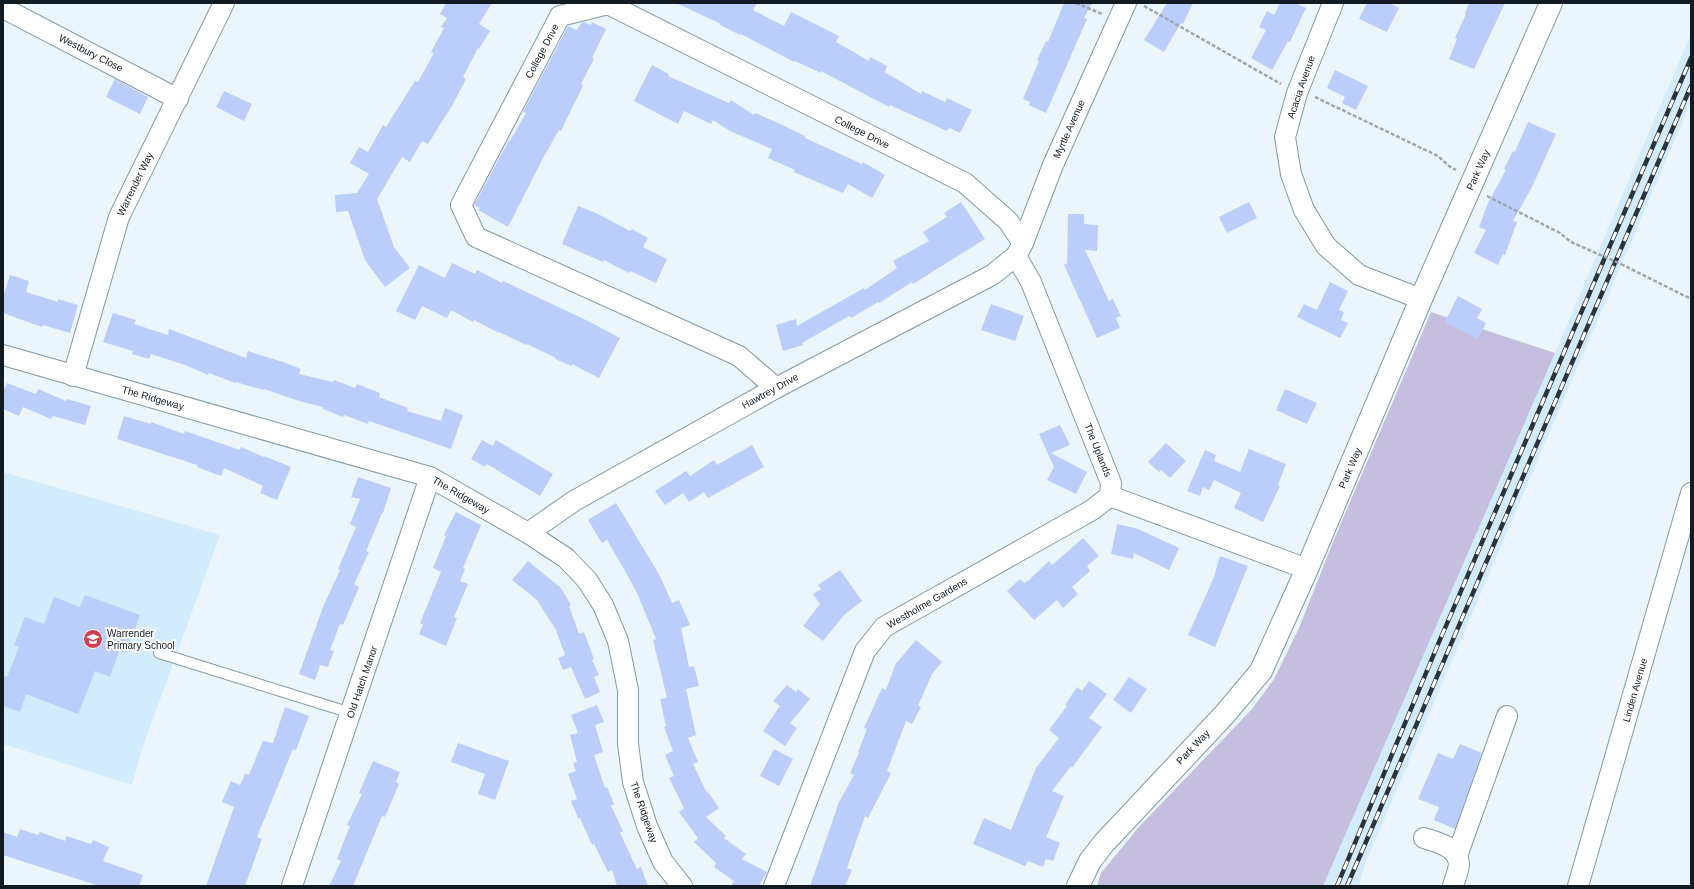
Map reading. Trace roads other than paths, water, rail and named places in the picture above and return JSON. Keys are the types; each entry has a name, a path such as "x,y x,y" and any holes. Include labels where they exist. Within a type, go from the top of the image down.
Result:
{"street":[{"name":"Warrender Way","path":"73,376 119,217 224,3"},
{"name":"Acacia Avenue","path":"1333,3 1318,37 1298,91 1285,137 1291,174 1304,210 1326,246 1359,275 1421,299"},
{"name":"Park Way","path":"1078,886 1090,861 1104,842 1225,714 1261,671 1308,569 1421,299 1551,3"},
{"name":"College Drive","path":"776,388 739,356 476,237 461,205 560,16 608,4 965,183 1008,221 1020,250"},
{"name":"Myrtle Avenue","path":"1020,250 1053,165 1124,7"},
{"name":"Westbury Close","path":"3,8 178,99"},
{"name":"Hawtrey Drive","path":"528,533 574,502 776,388 992,275 1020,250"},
{"name":"The Uplands","path":"1020,250 1031,282 1111,483 1110,496"},
{"name":"The Ridgeway","path":"3,355 430,477 528,533 566,558 587,580 603,605 618,641 628,690 628,744 633,782 647,826 663,862 682,886"},
{"name":"Old Hatch Manor","path":"292,886 430,477"},
{"name":"Linden Avenue","path":"1578,886 1691,493"},
{"path":"1110,496 1308,569"},
{"name":"Westholme Gardens","path":"774,886 865,651 884,626 1092,510 1110,496"},
{"path":"1457,856 1507,716"},
{"path":"1424,838 1443,845 1452,850 1457,856 1459,864 1453,886"}],"lane":[{"path":"159,653 351,713"}],"railway":[{"path":"1337,886 1439,642 1691,58"},
{"path":"1347,886 1691,86"}],"place":[{"name":"Warrender Primary School","path":"93,639"}]}
